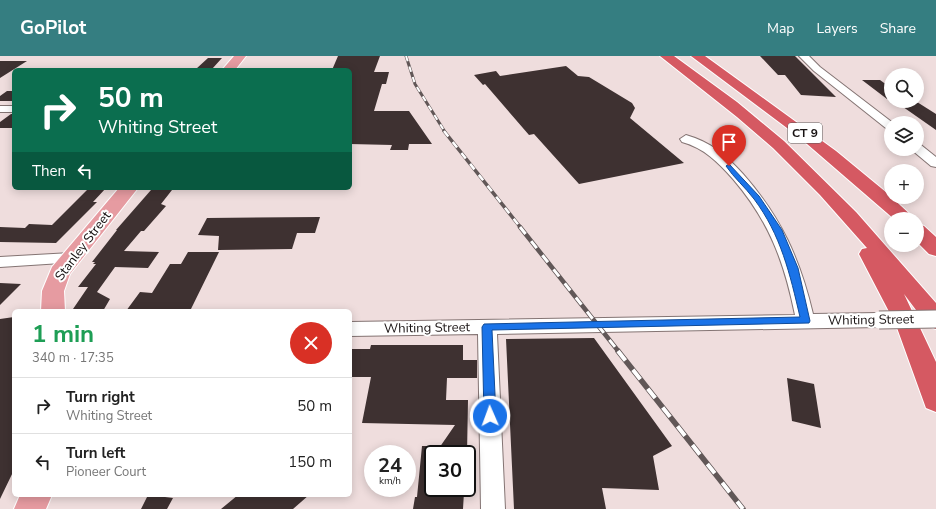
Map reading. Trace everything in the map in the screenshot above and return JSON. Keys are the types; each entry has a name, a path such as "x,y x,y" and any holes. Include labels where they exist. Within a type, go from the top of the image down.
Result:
{"highway":[{"name":"CT 9","path":"666,56 753,122 797,161 840,205 889,260 936,319"},
{"name":"CT 9","path":"697,56 805,133 852,171 897,212"},
{"path":"840,205 847,220 891,289 905,315 924,363 936,400"},
{"path":"924,237 936,249"}],"main road":[{"path":"230,68 240,56"},
{"name":"Stanley Street","path":"53,309 54,285 71,258 127,190"},
{"path":"30,509 35,497"}],"street":[{"path":"804,56 814,67 884,122"},
{"path":"818,56 827,66 893,116"},
{"path":"836,84 850,84"},
{"path":"0,109 12,109"},
{"path":"686,139 702,145 718,155 746,184 767,212 781,237 791,262 805,321"},
{"path":"924,140 936,149"},
{"path":"924,154 936,163"},
{"path":"0,262 71,258"},
{"name":"Whiting Street","path":"352,329 936,319"},
{"path":"487,327 493,509"}],"building":[{"path":"338,56 380,56 374,72 389,72 386,84 382,84 374,111 409,111 432,144 409,144 408,150 390,150 392,145 352,144 352,68 333,68"},
{"path":"760,56 795,56 836,97 801,95 785,75 778,75"},
{"path":"208,58 222,58 213,68 197,68"},
{"path":"0,61 27,61 16,68 12,68 12,70 0,78"},
{"path":"566,66 578,76 589,77 632,103 635,108 630,118 684,163 579,184 534,134 529,135 485,84 483,85 474,75 496,71 500,76"},
{"path":"862,80 880,80 884,83 884,97"},
{"path":"7,91 12,91 12,101 0,101 0,96"},
{"path":"924,106 936,114 936,130 924,122 924,116 916,116 905,108 924,108"},
{"path":"12,114 12,128 0,128 0,122"},
{"path":"87,190 104,190 93,202 97,202 56,243 0,242 0,227 25,228 29,224 52,225"},
{"path":"151,190 172,190 161,204 166,206 144,231 141,231 124,251 159,252 148,268 115,267 97,292 110,299 104,309 73,309 88,287 78,287 96,264 93,264 95,262 92,262 116,230"},
{"path":"320,217 315,233 297,233 292,249 218,250 219,236 198,235 207,218"},
{"path":"188,252 219,252 191,309 127,309 140,292 152,293 170,264 181,264"},
{"path":"0,283 21,284 0,305"},
{"path":"12,317 12,474 0,499 0,319"},
{"path":"594,338 672,446 653,456 659,490 602,488 606,509 514,509 506,339"},
{"path":"371,345 463,345 463,360 477,360 477,378 447,378 446,400 468,400 467,445 441,445 455,425 362,423 371,377 352,377 352,349 370,349"},
{"path":"787,378 814,384 821,428 792,421"},
{"path":"422,446 424,446 424,497 464,497 463,509 413,509 415,497 417,497"},
{"path":"147,497 173,498 167,509 141,509"},
{"path":"236,497 307,497 293,509 221,509"}],"railway":[{"path":"406,56 415,84 445,132"},
{"path":"444,131 521,228"},
{"path":"520,227 619,352"},
{"path":"618,351 743,509"}],"route":[{"path":"490,416 487,327 805,321 793,268 778,230 756,197 729,166"}]}
